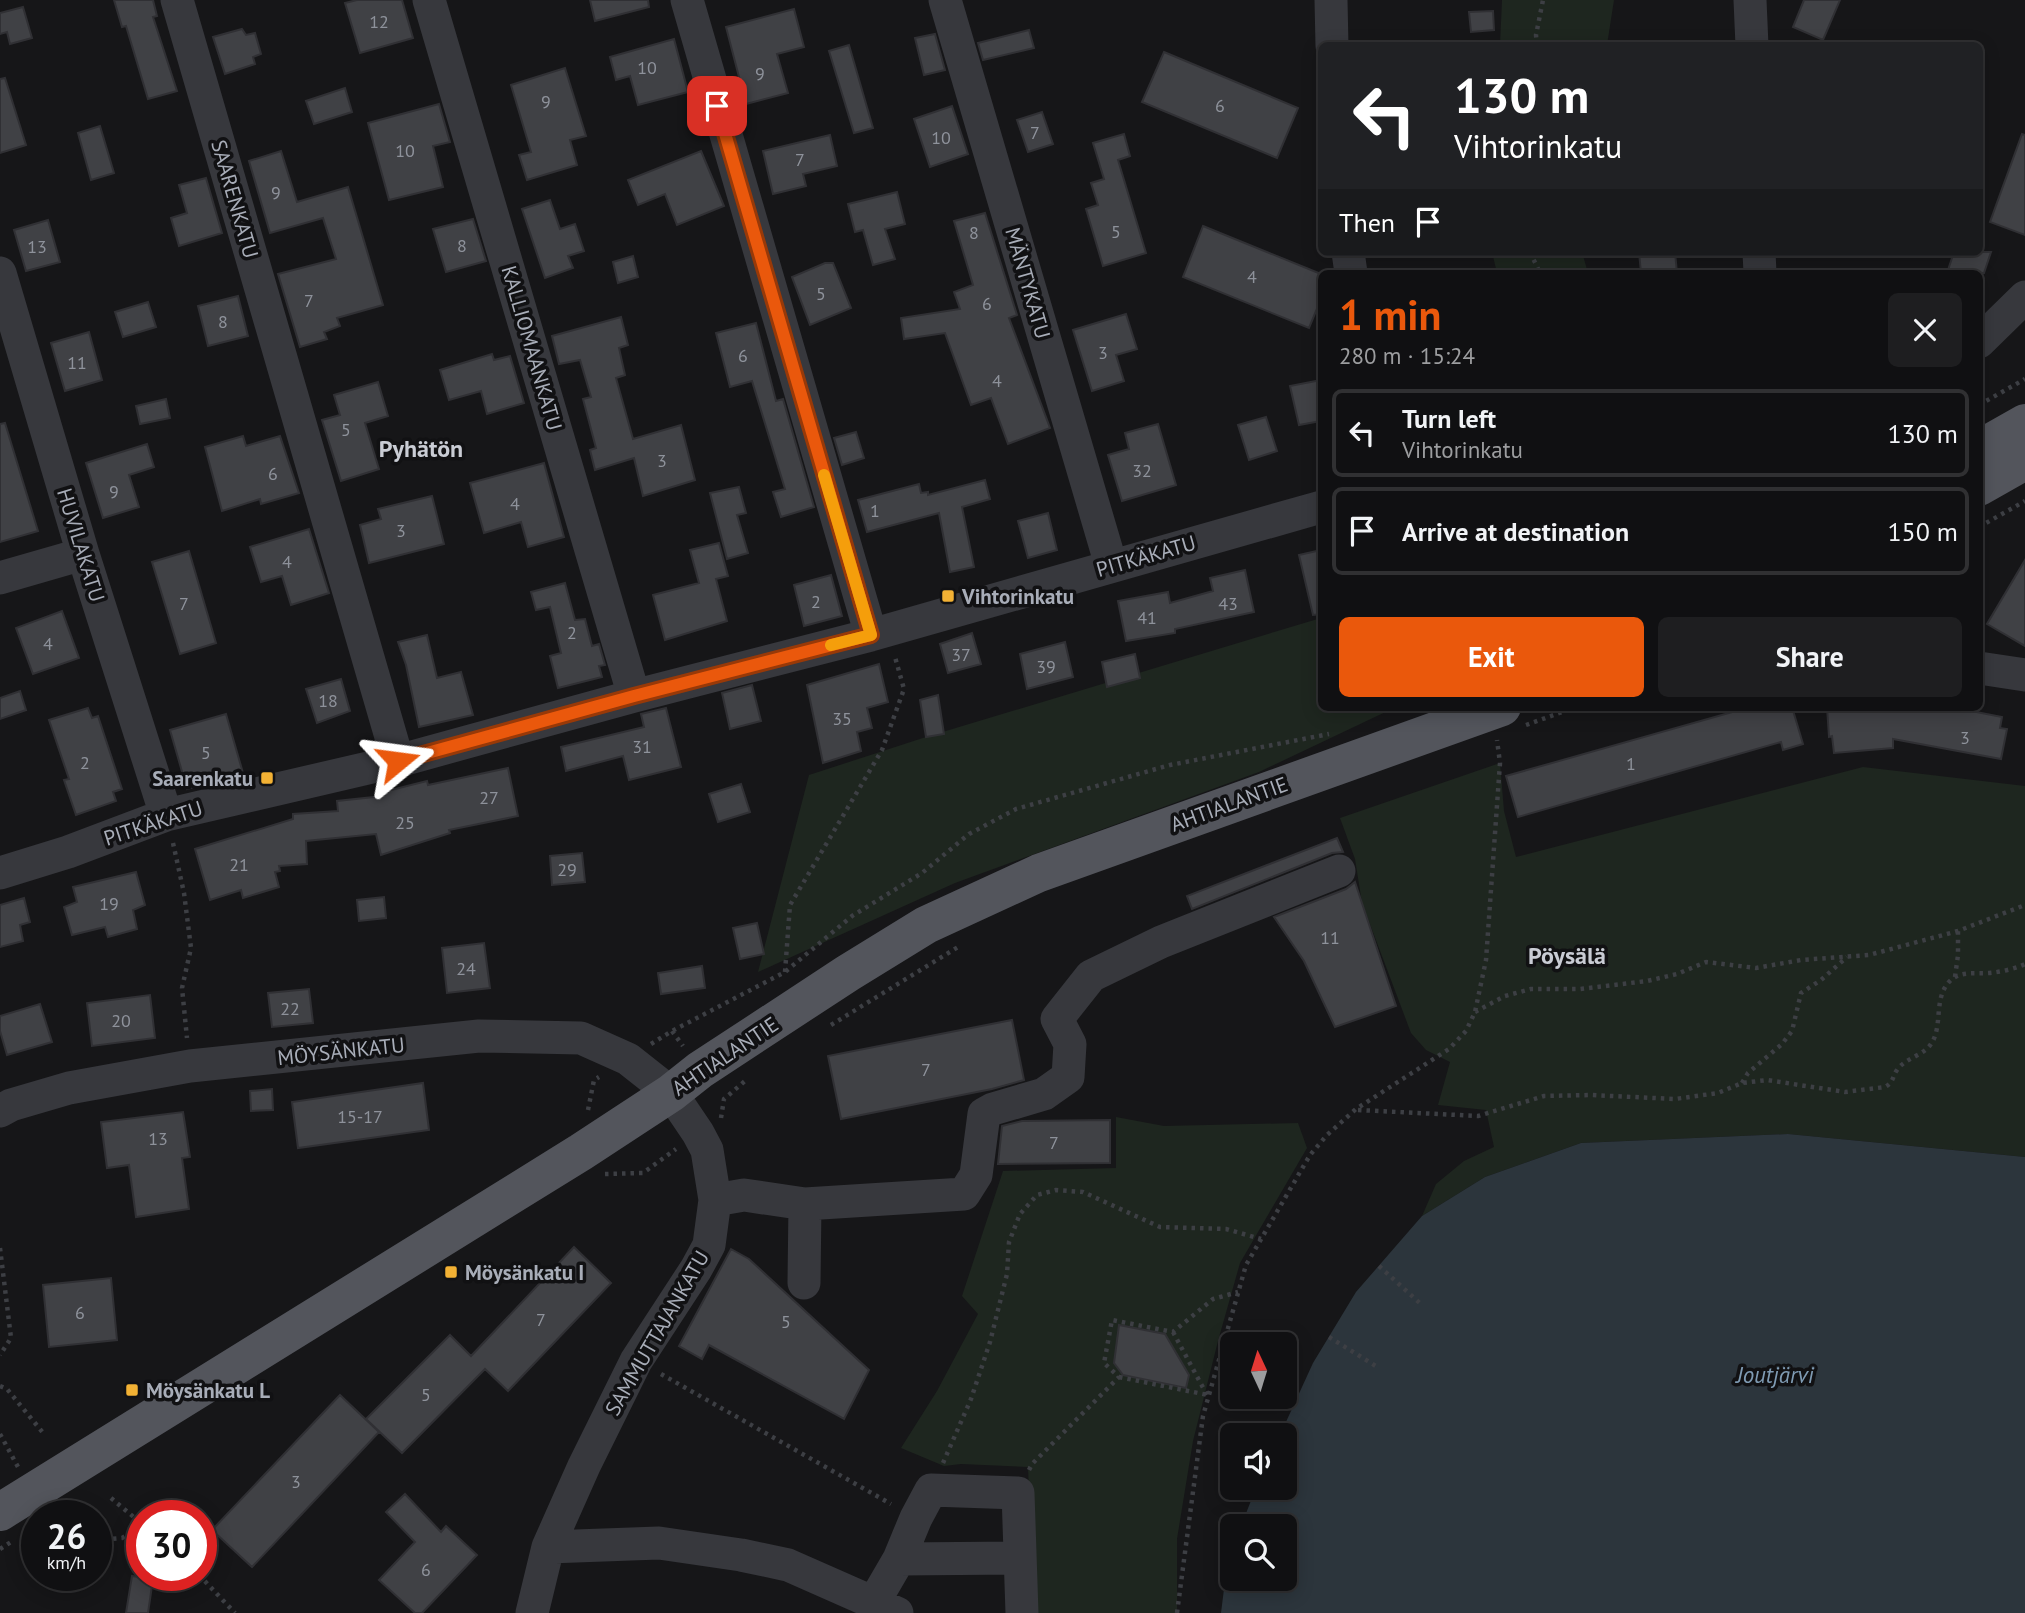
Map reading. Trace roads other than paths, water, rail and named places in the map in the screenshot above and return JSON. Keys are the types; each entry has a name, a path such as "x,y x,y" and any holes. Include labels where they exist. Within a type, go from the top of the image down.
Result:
{"main road":[{"path":"1983,447 2025,424"},
{"path":"1983,485 2025,461"},
{"name":"AHTIALANTIE","path":"0,1512 570,1159 825,988 939,919 1039,873 1511,717"}],"street":[{"name":"SAARENKATU","path":"177,0 398,761"},
{"name":"KALLIOMAANKATU","path":"429,0 634,696"},
{"path":"687,0 879,632"},
{"name":"MÄNTYKATU","path":"945,0 1111,565"},
{"path":"1331,0 1332,42"},
{"path":"1750,0 1752,42"},
{"name":"HUVILAKATU","path":"0,273 83,554 166,815"},
{"path":"1983,338 2025,297"},
{"name":"PITKÄKATU","path":"0,873 68,852 166,815 398,761 879,632 1318,508"},
{"path":"0,578 83,554"},
{"path":"1983,669 2025,675"},
{"path":"715,1200 744,1195 805,1204 964,1194 976,1175 985,1114 993,1109 1044,1094 1068,1077 1070,1044 1057,1019 1091,975 1161,942 1339,871"},
{"name":"MÖYSÄNKATU","path":"0,1111 11,1105 69,1088 190,1066 479,1036 581,1038 628,1059 671,1093"},
{"name":"SAMMUTTAJANKATU","path":"532,1613 548,1547 584,1466 636,1362 709,1245 715,1200 707,1150 671,1093"},
{"path":"804,1283 805,1204"},
{"path":"548,1547 659,1543 741,1555 788,1565 885,1608 899,1559 924,1504 1018,1493 1022,1613"},
{"path":"899,1559 1020,1558"}],"water":[{"name":"Joutjärvi","path":"1788,1134 2025,1157 2025,1613 1221,1613 1224,1591 1297,1591 1297,1514 1246,1514 1251,1500 1297,1500 1297,1423 1286,1423 1292,1409 1297,1409 1297,1398 1313,1363 1356,1292 1422,1216 1485,1177 1581,1143"}],"place":[{"name":"Vihtorinkatu","path":"948,596"},
{"name":"Saarenkatu","path":"267,778"},
{"name":"Möysänkatu I","path":"451,1272"},
{"name":"Möysänkatu L","path":"132,1390"}],"district":[{"name":"Pyhätön","path":"421,448"},
{"name":"Pöysälä","path":"1567,955"}]}
